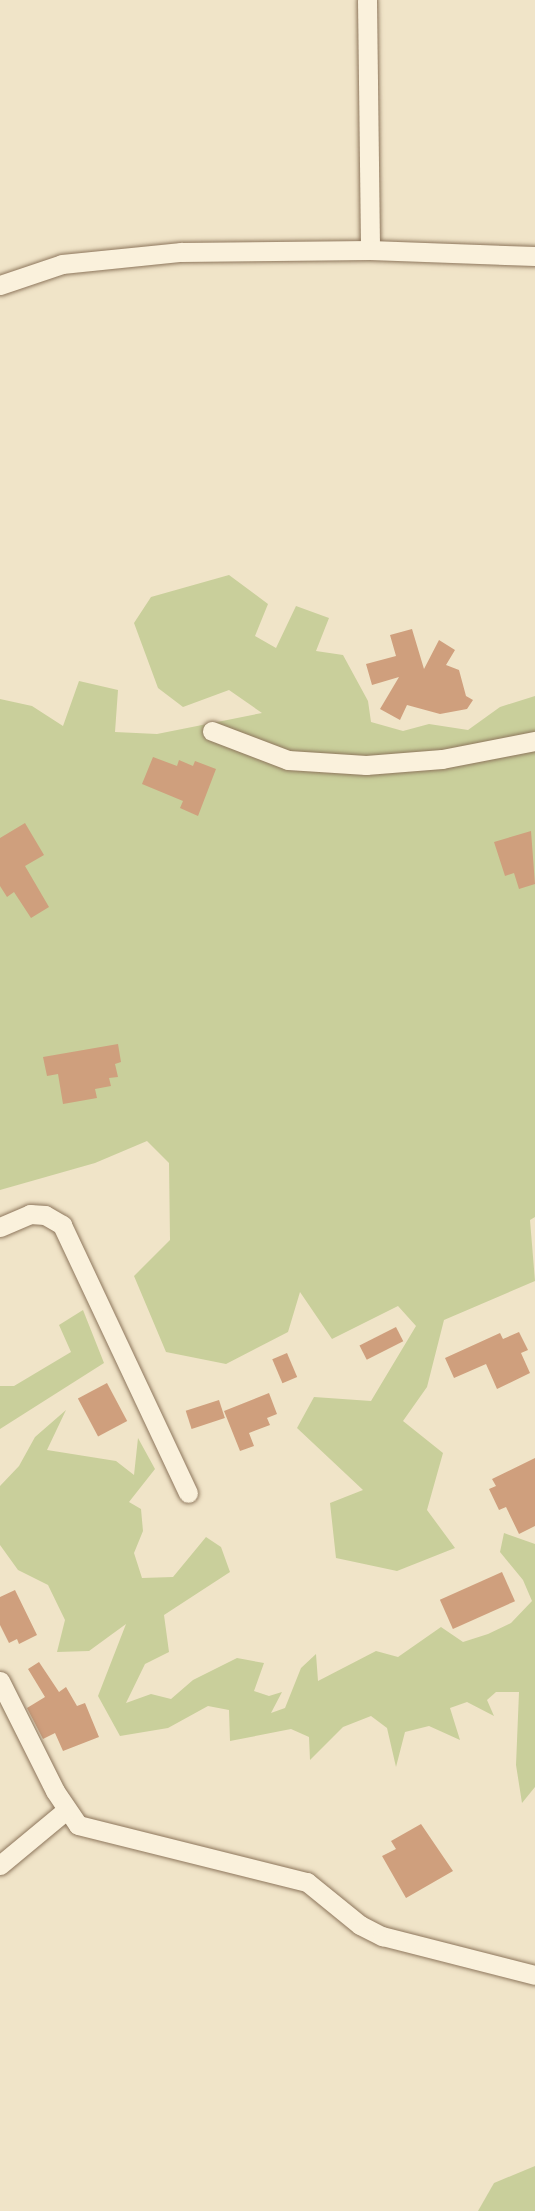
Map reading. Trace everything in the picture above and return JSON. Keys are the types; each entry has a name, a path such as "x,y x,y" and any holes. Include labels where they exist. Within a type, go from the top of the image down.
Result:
{"street":[{"path":"367,0 370,250"},
{"path":"0,285 62,264 181,252 370,250 535,256"},
{"path":"212,731 288,760 366,765 442,759 535,741"},
{"path":"0,1227 30,1214 45,1215 62,1225 188,1493"},
{"path":"0,1681 65,1811 78,1825 97,1832 307,1882 360,1924 382,1936 535,1975"},
{"path":"0,1865 65,1811"}],"green space":[{"path":"229,575 268,604 255,636 276,648 296,606 329,618 316,651 343,655 368,701 371,722 403,731 429,724 468,730 500,707 535,696 535,1217 530,1220 535,1281 444,1320 427,1387 403,1421 443,1453 427,1510 455,1548 397,1571 336,1558 330,1503 363,1490 297,1428 314,1397 371,1401 416,1326 398,1306 332,1339 300,1292 288,1332 226,1364 166,1352 134,1276 170,1240 169,1163 147,1141 95,1163 0,1190 0,699 32,706 63,726 79,681 118,690 115,732 157,734 262,713 229,690 183,707 158,688 134,623 151,597"},
{"path":"83,1310 104,1363 0,1429 0,1386 14,1386 71,1352 59,1325"},
{"path":"66,1410 47,1450 116,1461 134,1475 138,1438 155,1469 129,1502 141,1509 143,1531 134,1553 142,1578 173,1577 206,1537 221,1547 230,1572 164,1615 169,1652 145,1664 126,1703 151,1694 171,1699 193,1680 237,1658 264,1663 254,1691 269,1696 282,1692 271,1713 285,1708 301,1668 316,1654 318,1681 376,1651 398,1657 441,1627 463,1642 488,1634 511,1623 532,1601 523,1580 500,1552 504,1533 535,1544 535,1787 522,1803 516,1765 519,1692 496,1692 487,1700 494,1716 467,1702 450,1708 460,1740 429,1726 405,1732 396,1767 387,1728 371,1716 343,1727 310,1760 309,1737 291,1729 230,1741 229,1710 208,1706 168,1728 120,1736 98,1696 126,1624 89,1651 57,1652 65,1620 48,1585 18,1570 0,1545 0,1486 19,1466 35,1437"},
{"path":"535,2166 535,2211 478,2211 494,2183"}],"building":[{"path":"412,629 424,669 439,640 455,650 446,665 459,670 466,696 473,700 467,709 440,714 407,705 400,720 380,709 399,677 372,685 366,664 396,656 390,635"},
{"path":"153,757 177,766 179,760 193,766 195,761 216,769 198,816 180,808 183,801 142,784"},
{"path":"25,823 44,855 25,866 49,907 31,918 14,892 7,897 0,886 0,838"},
{"path":"531,831 535,884 519,889 514,873 505,876 494,842"},
{"path":"118,1044 121,1062 115,1064 118,1077 109,1078 111,1086 95,1089 97,1098 63,1104 58,1074 47,1076 43,1057"},
{"path":"396,1327 403,1341 367,1360 359,1346"},
{"path":"519,1332 528,1350 521,1353 530,1373 497,1389 486,1364 454,1378 445,1358 500,1333 503,1339"},
{"path":"287,1353 297,1377 282,1383 272,1359"},
{"path":"107,1383 127,1421 98,1436 78,1398"},
{"path":"269,1393 277,1414 267,1418 270,1425 249,1433 254,1446 240,1451 224,1411"},
{"path":"219,1400 225,1418 192,1429 186,1411"},
{"path":"535,1458 535,1526 519,1534 506,1507 499,1510 489,1489 496,1486 492,1479"},
{"path":"502,1572 515,1601 453,1629 440,1600"},
{"path":"15,1590 37,1635 19,1644 17,1639 9,1643 0,1625 0,1597"},
{"path":"39,1662 59,1692 66,1687 77,1706 85,1703 99,1737 63,1751 55,1733 43,1739 27,1708 45,1697 28,1669"},
{"path":"421,1824 453,1871 406,1898 382,1856 396,1849 391,1841"}]}
